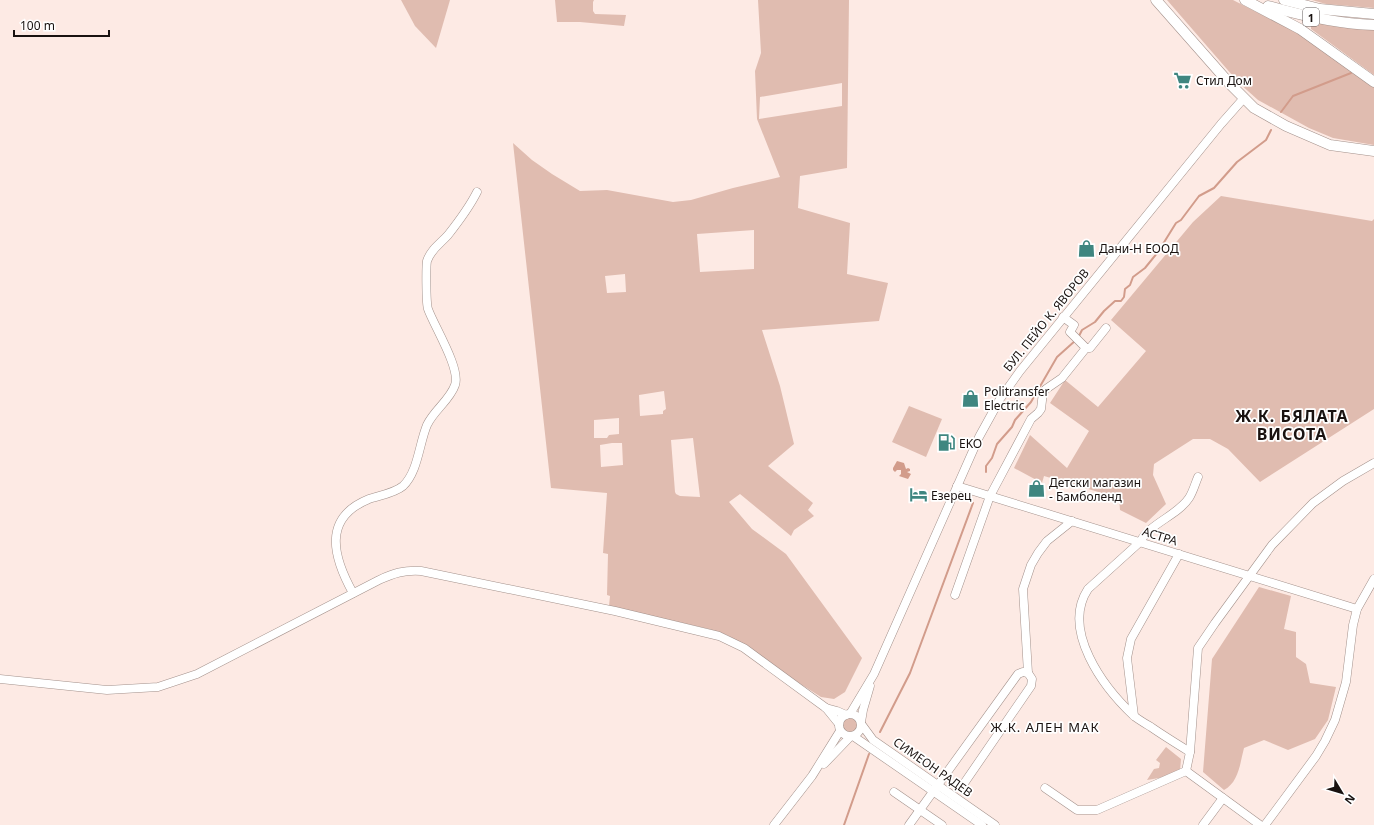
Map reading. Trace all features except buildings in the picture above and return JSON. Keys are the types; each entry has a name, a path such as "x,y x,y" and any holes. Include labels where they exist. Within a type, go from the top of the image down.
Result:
{"main road":[{"path":"1156,0 1254,108 1315,139 1337,146 1374,151"},
{"path":"1245,0 1300,29 1374,82"},
{"name":"1","path":"1249,0 1289,12 1321,19 1350,24 1374,25"},
{"name":"1","path":"1284,0 1320,8 1374,14"}],"street":[{"name":"БУЛ. ПЕЙО К. ЯВОРОВ","path":"862,724 863,710 874,674 979,437 1000,399 1063,317 1244,98"},
{"path":"353,593 342,571 337,556 335,539 338,526 349,511 368,500 402,487 412,475 428,424 456,384 456,371 428,308 427,263 431,252 468,208 477,192"},
{"path":"1063,317 1074,325 1070,332 1084,346 1090,348 1106,328"},
{"path":"955,595 990,496 1030,419 1041,409 1043,392 1062,378 1084,346"},
{"path":"1186,771 1190,752 1198,648 1272,544 1313,503 1343,481 1374,463"},
{"path":"1190,752 1134,716 1106,685 1087,654 1080,632 1079,619 1082,597 1088,588 1140,542 1144,535 1168,518 1189,498 1198,477"},
{"name":"АСТРА","path":"957,486 1356,609"},
{"path":"1028,674 1023,589 1031,565 1038,553 1048,541 1072,521"},
{"path":"1134,716 1127,658 1131,639 1179,554"},
{"path":"0,678 107,690 158,687 197,674 379,580 407,570 421,570 719,636 744,648 826,708 840,727 843,734 852,737"},
{"path":"1266,825 1316,756 1335,720 1346,682 1356,609 1374,579"},
{"path":"909,825 1018,674 1023,672 1028,674 1032,679 1031,686 965,782"},
{"name":"БУЛ. ПЕЙО К. ЯВОРОВ","path":"848,714 874,674"},
{"path":"774,825 812,776 852,737 860,732 862,724 858,716 826,708"},
{"path":"812,776 840,727 843,717 848,714"},
{"name":"СИМЕОН РАДЕВ","path":"862,724 873,740 982,825"},
{"name":"СИМЕОН РАДЕВ","path":"852,737 995,825"},
{"path":"1045,788 1077,810 1098,810 1186,771"},
{"path":"1186,771 1260,825"},
{"path":"894,792 942,825"},
{"path":"1203,825 1223,798"}],"shaded area":[{"path":"401,0 450,0 436,48 415,26"},
{"path":"555,0 594,0 593,11 595,14 626,15 624,26 580,22 557,22"},
{"path":"758,0 849,0 847,168 800,176 798,208 850,223 847,274 888,283 879,321 762,330 780,386 794,444 768,466 813,503 808,510 814,516 794,530 791,536 740,494 729,502 752,529 786,554 862,658 845,692 834,699 821,697 727,635 709,629 609,606 610,596 607,595 608,554 603,553 607,493 551,488 513,143 532,160 580,191 607,190 673,202 691,200 780,177 757,119 755,71 761,53","holes":["842,83 842,106 759,119 760,97","754,230 754,269 700,272 697,234","625,274 626,292 607,293 605,276","664,391 666,409 663,411 663,414 640,416 639,395","619,418 619,434 609,435 607,438 594,438 594,420","693,438 700,497 680,496 675,492 671,440","622,443 623,465 601,467 600,445"]},
{"path":"1167,0 1233,0 1313,41 1374,86 1374,145 1333,138 1309,128 1258,100 1239,83"},
{"path":"1312,0 1374,0 1374,8 1326,4"},
{"path":"1316,23 1374,30 1374,75 1311,29 1311,25"},
{"path":"1221,196 1372,221 1374,219 1374,409 1260,482 1228,449 1210,439 1193,439 1154,464 1153,475 1166,504 1146,523 1120,510 1119,498 1044,476 1042,483 1014,468 1030,435 1067,468 1089,431 1050,403 1065,380 1098,407 1146,351 1111,320 1193,222"},
{"path":"909,406 942,419 926,457 892,442"},
{"path":"897,461 904,463 906,469 910,469 910,471 907,472 911,474 908,479 899,476 901,474 901,470 897,470 895,472 893,470"},
{"path":"1259,587 1291,596 1284,629 1296,632 1296,657 1306,664 1310,683 1336,687 1328,720 1315,739 1288,750 1264,740 1244,748 1236,777 1229,787 1224,790 1203,772 1212,659"},
{"path":"851,717 857,720 860,726 857,732 851,735 845,732 842,726 845,720"},
{"path":"1166,747 1181,759 1180,771 1165,777 1147,780 1154,769 1159,768 1160,763 1156,760"}],"waterway":[{"path":"1281,112 1293,96 1351,73"},
{"path":"1079,336 1082,330 1095,322 1115,301 1121,301 1124,297 1125,289 1130,285 1133,277 1145,268 1158,252 1176,223 1181,220 1199,196 1214,188 1237,162 1266,140 1271,130"},
{"path":"986,472 986,466 992,458 997,444 1031,402 1057,357 1076,340"},
{"path":"880,732 910,673 973,503"},
{"path":"844,825 869,754"}],"place":[{"name":"Стил Дом","path":"1183,80"},
{"name":"Дани-Н ЕООД","path":"1086,248"},
{"name":"Politransfer Electric","path":"971,398"},
{"name":"EKO","path":"946,443"},
{"name":"Детски магазин - Бамболенд","path":"1036,489"},
{"name":"Езерец","path":"918,495"}],"district":[{"name":"Ж.К. БЯЛАТА ВИСОТА","path":"1292,425"},
{"name":"Ж.К. АЛЕН МАК","path":"1045,727"}]}
